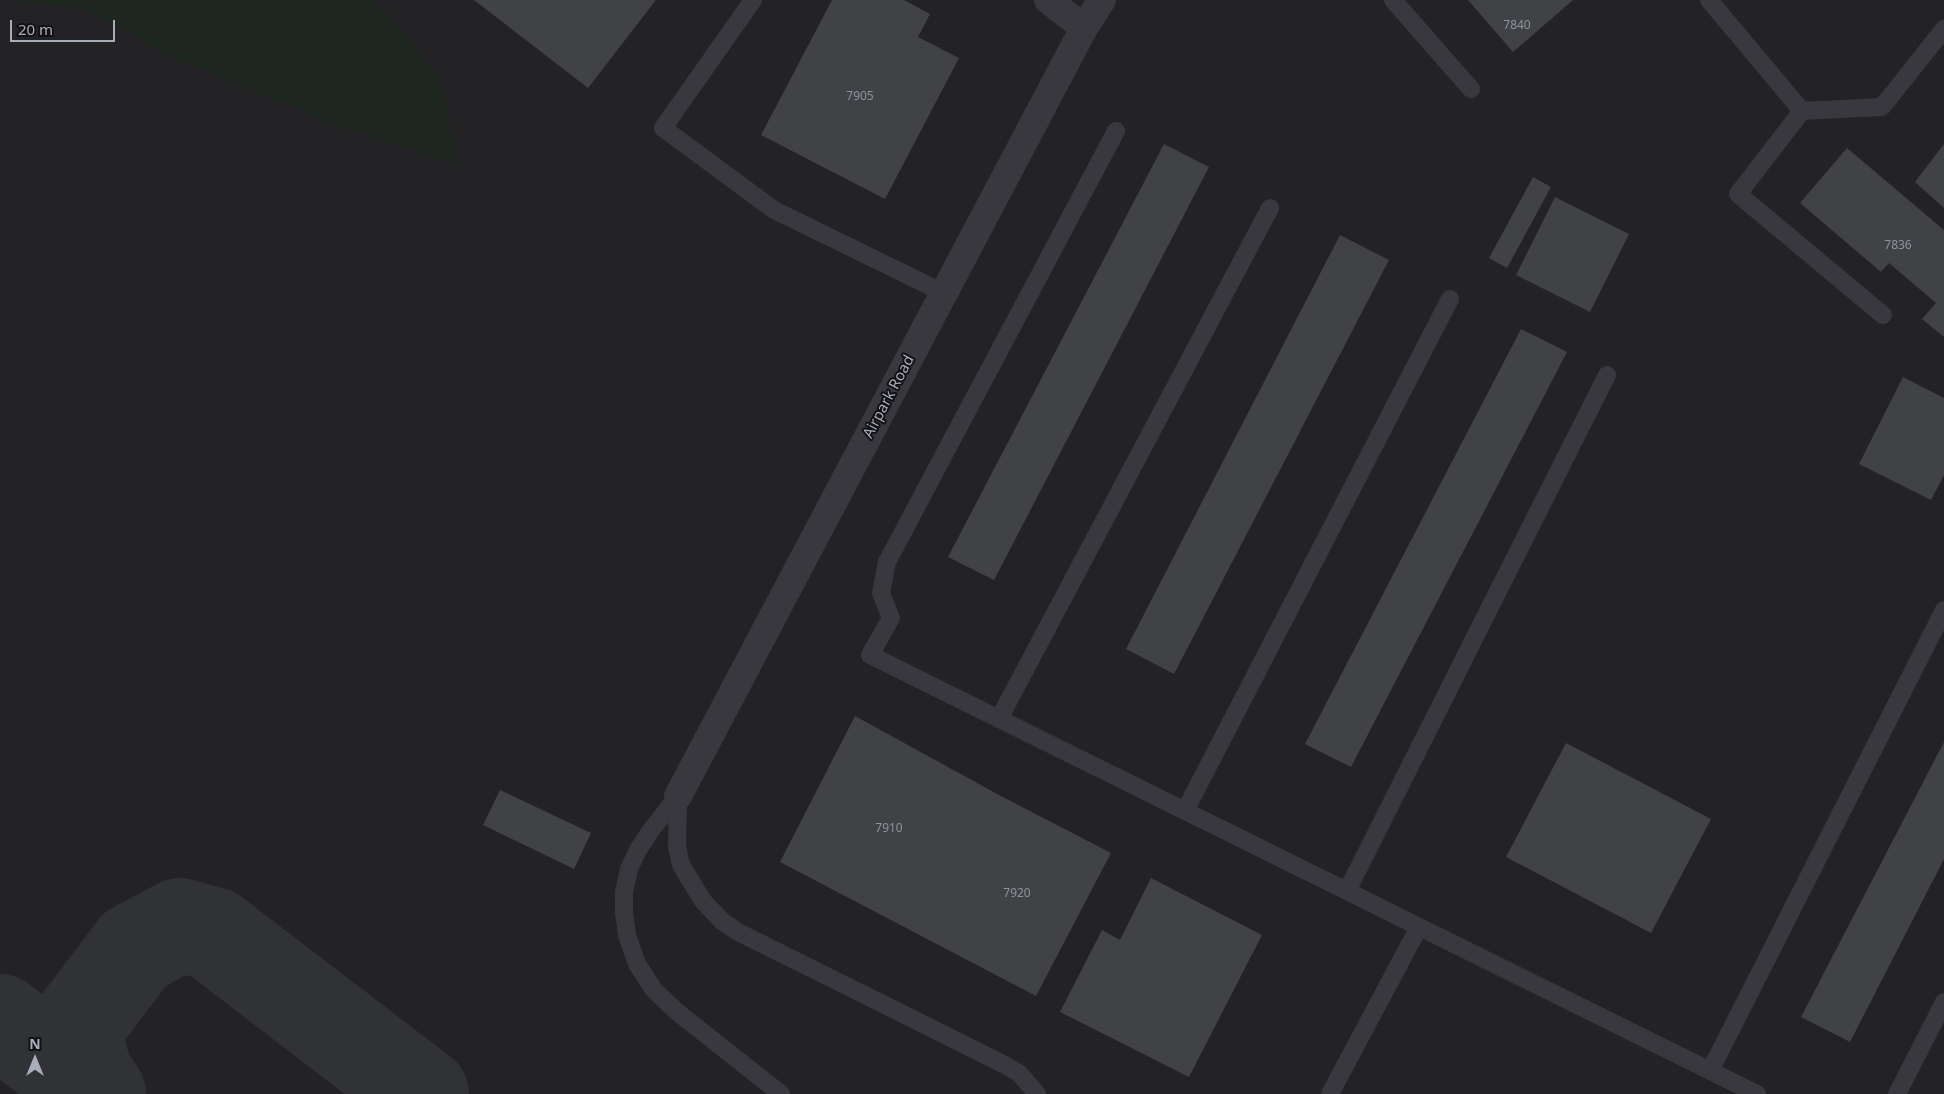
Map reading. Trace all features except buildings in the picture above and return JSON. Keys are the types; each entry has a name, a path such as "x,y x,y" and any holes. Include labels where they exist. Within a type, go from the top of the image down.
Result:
{"street":[{"path":"1048,0 1084,28"},
{"name":"Airpark Road","path":"678,796 1084,28 1102,0"}],"lane":[{"path":"753,0 663,128 774,210 944,293"},
{"path":"1392,0 1472,89"},
{"path":"1709,0 1802,111"},
{"path":"1883,315 1738,194 1802,111 1882,107 1944,29"},
{"path":"1116,131 886,562 881,593 891,618 870,655 1757,1094"},
{"path":"1000,719 1270,208"},
{"path":"1185,811 1450,299"},
{"path":"1347,892 1606,375"},
{"path":"1710,1071 1944,610"},
{"path":"678,796 638,850 627,877 624,892 624,912 627,935 637,964 654,990 676,1011 781,1094"},
{"path":"678,796 677,847 682,865 703,901 722,921 738,932 1003,1064 1019,1073 1037,1094"},
{"path":"1330,1094 1419,927"},
{"path":"1896,1094 1944,1002"}],"shaded area":[{"path":"0,0 1944,0 1944,1094 0,1094"},
{"path":"9,0 368,0 389,15 440,79 457,165 333,124 168,55 85,9"}],"taxiway":[{"path":"99,1094 87,1076 80,1056 78,1038 82,1019 135,949 180,925 213,934 422,1094"},
{"path":"0,1021 96,1094"}]}
